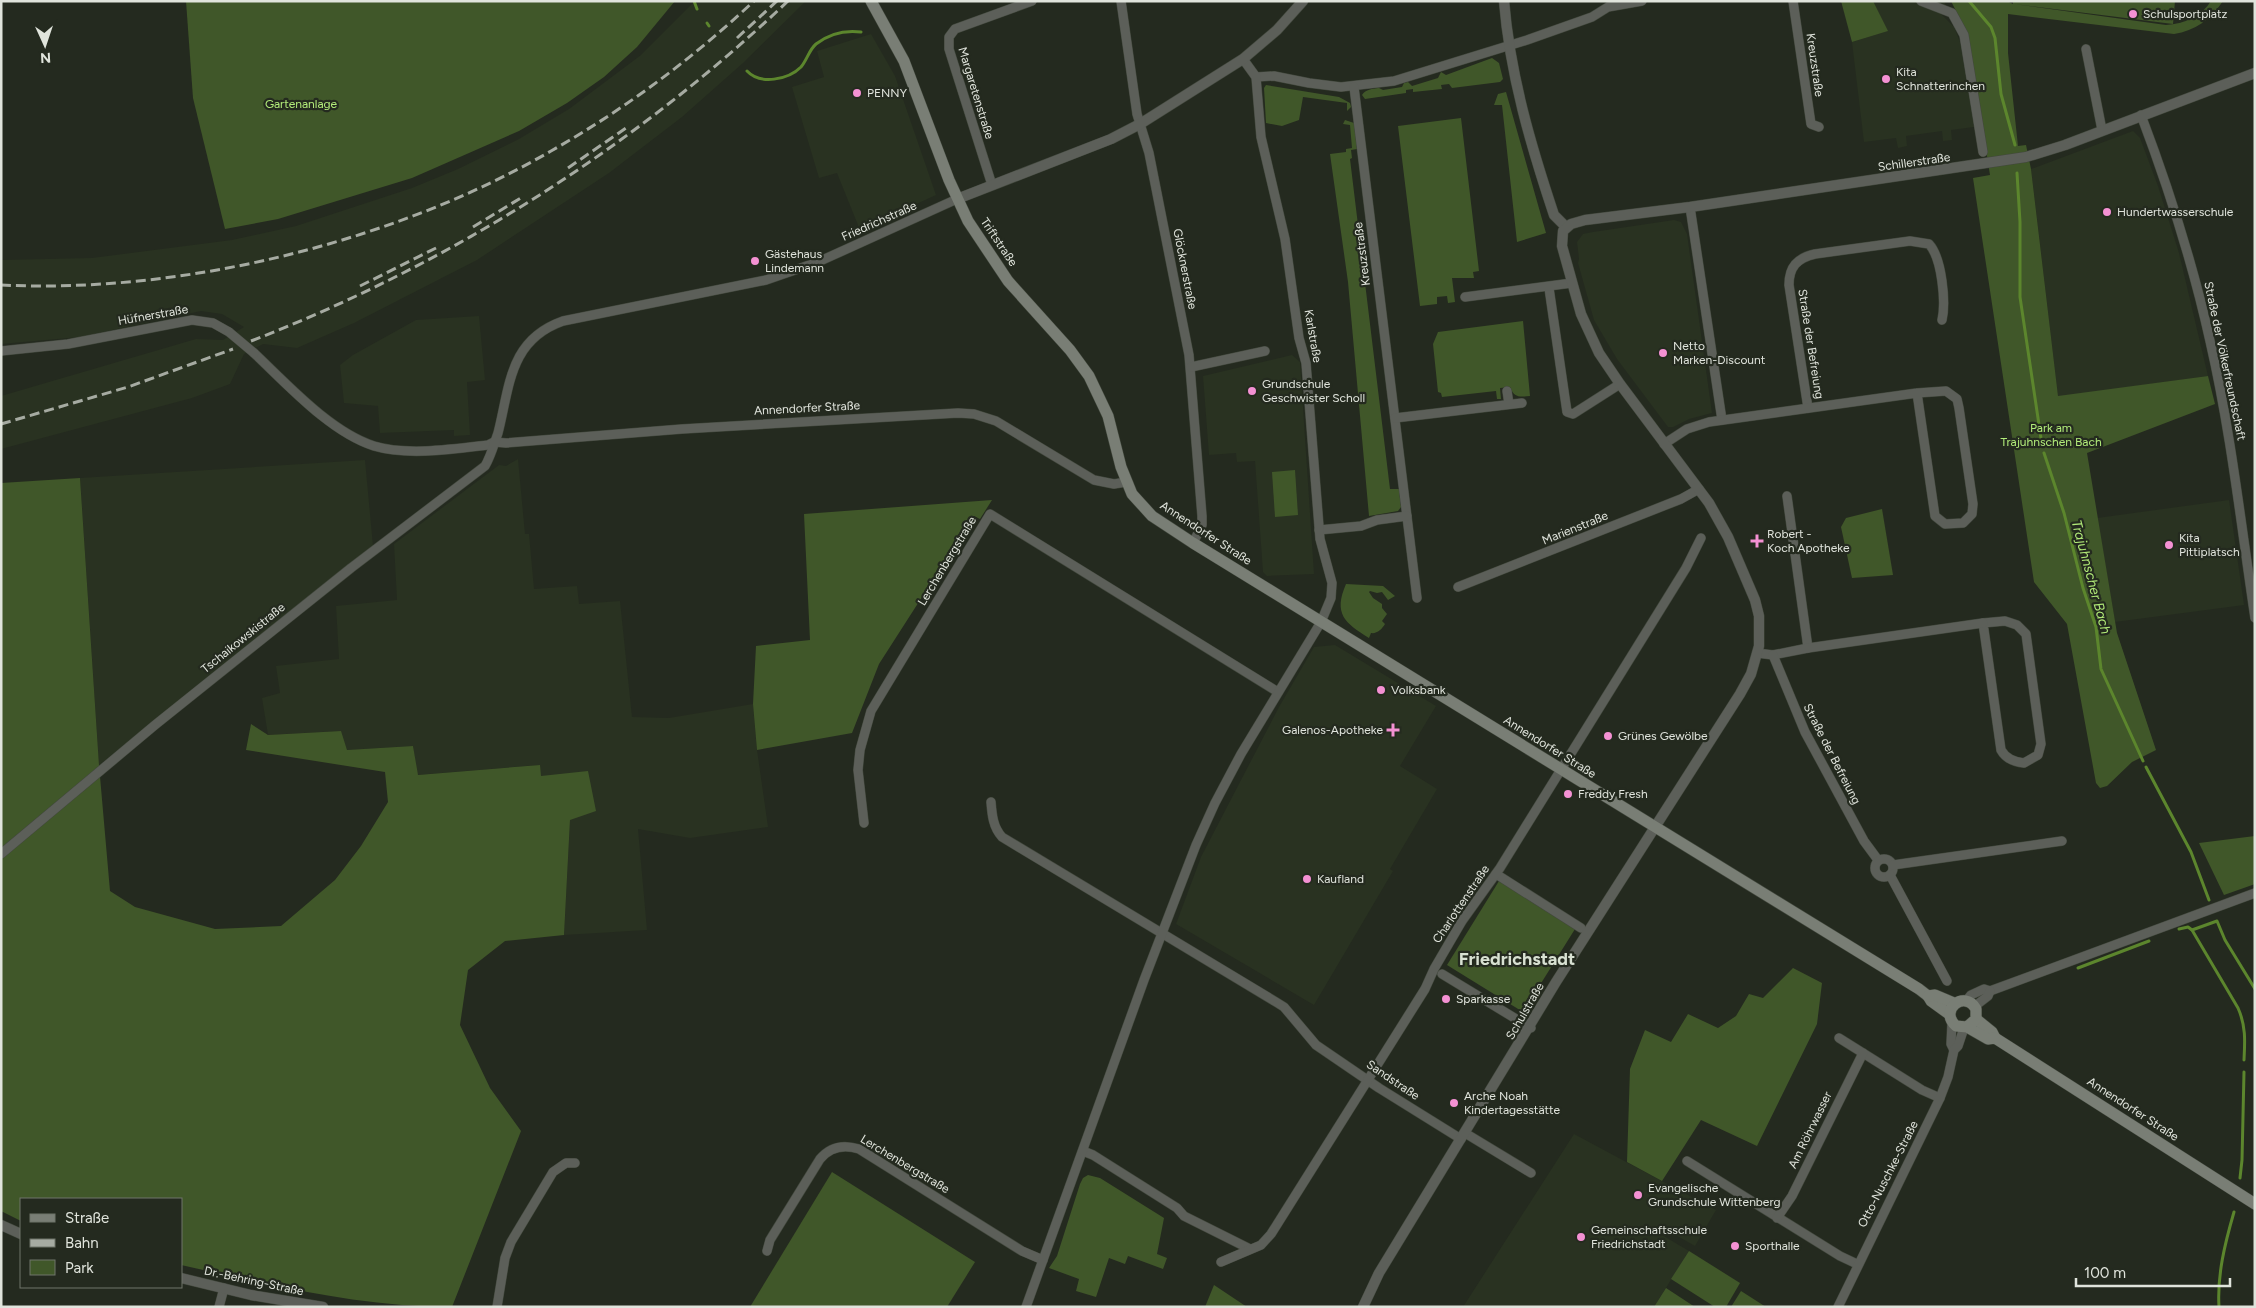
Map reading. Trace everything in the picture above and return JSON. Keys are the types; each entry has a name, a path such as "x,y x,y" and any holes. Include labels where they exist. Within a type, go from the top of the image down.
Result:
{"main road":[{"name":"Triftstraße","path":"871,1 904,61 957,199 968,221 1008,281 1070,350 1090,376 1108,416 1126,482"},
{"name":"Annendorfer Straße","path":"1126,482 1132,494 1146,510 1193,543 1928,996 1935,995 1959,1009 1958,1027 1965,1028 1988,1040 1994,1038"},
{"path":"1959,1009 1977,1012 1976,1019 1965,1028"},
{"name":"Annendorfer Straße","path":"1976,1019 1992,1032 1994,1038 2255,1204"}],"street":[{"name":"Margaretenstraße","path":"992,185 949,49 949,37 955,29 1032,1"},
{"name":"Glöcknerstraße","path":"1121,1 1140,124 1149,153 1190,367 1202,516 1202,524 1193,543"},
{"name":"Friedrichstraße","path":"494,442 518,357 538,335 554,324 766,280 818,262 957,199 1111,139 1140,124 1243,58 1277,30 1303,1"},
{"path":"1504,1 1508,46 1515,81 1554,215 1566,227 1561,240 1581,314 1592,338 1620,384 1699,489 1722,525 1755,600 1760,626 1757,653 1773,655 1808,648 1996,621 2012,623 2022,628 2026,634 2041,744 2038,755 2024,763 2010,760 2004,756 2001,750 1984,623"},
{"path":"1256,78 1274,76 1329,86 1354,87 1410,77 1508,46 1587,18 1614,3 1642,1"},
{"name":"Kreuzstraße","path":"1793,1 1811,124 1820,127"},
{"path":"1921,1 1952,13 1964,35 1983,152"},
{"path":"2086,49 2102,130"},
{"name":"Karlstraße","path":"1243,58 1256,78 1261,136 1289,262 1299,338 1306,363 1320,530 1323,551 1332,583 1330,602 1321,622"},
{"name":"Schillerstraße","path":"1566,227 1578,221 1591,219 1690,207 2014,160 2052,150 2255,73"},
{"name":"Kreuzstraße","path":"1354,87 1417,598"},
{"name":"Straße der Völkerfreundschaft","path":"2141,115 2175,209 2210,341 2228,431 2255,618"},
{"path":"1690,207 1722,420"},
{"name":"Straße der Befreiung","path":"1808,408 1789,285 1792,268 1802,258 1814,254 1910,241 1929,244 1937,258 1945,307 1942,320"},
{"path":"1465,297 1572,284"},
{"path":"1549,288 1567,412 1573,414 1578,412 1620,384"},
{"name":"Hüfnerstraße","path":"1,351 68,344 192,320 213,323 229,332 310,404"},
{"path":"1190,367 1265,351"},
{"path":"1508,390 1509,404"},
{"name":"Straße der Befreiung","path":"1664,444 1694,426 1722,420 1916,393 1946,391 1957,400 1973,509 1972,514 1963,523 1945,524 1935,516 1916,393"},
{"path":"1395,418 1522,403"},
{"name":"Annendorfer Straße","path":"310,404 353,436 383,448 438,449 488,445 494,442 506,443 682,429 958,413 979,415 996,421 1094,480 1114,484 1126,482"},
{"name":"Tschaikowskistraße","path":"1,854 155,724 351,568 485,466 491,456 494,442"},
{"name":"Marienstraße","path":"1458,587 1686,497 1699,489"},
{"path":"1787,496 1808,648"},
{"name":"Lerchenbergstraße","path":"864,822 859,783 860,750 871,711 990,514 1278,692"},
{"path":"1320,530 1361,526 1377,520 1407,516"},
{"name":"Charlottenstraße","path":"1221,1262 1261,1245 1271,1234 1425,989 1434,969 1462,921 1496,874 1562,770 1686,568 1701,538"},
{"path":"1026,1307 1185,872 1215,803 1241,754 1321,622"},
{"name":"Schulstraße","path":"1363,1307 1376,1278 1531,1028 1556,982 1740,694 1750,674 1757,653"},
{"name":"Straße der Befreiung","path":"1773,655 1805,732 1864,840 1878,860"},
{"path":"991,802 996,831 1002,837 1162,933"},
{"path":"1893,866 2062,841"},
{"path":"1890,875 1881,876 1875,868 1878,860 1887,859 1893,866"},
{"path":"1893,866 1890,875 1947,981"},
{"path":"1496,874 1581,928"},
{"path":"1959,1009 1988,996 1990,991 2255,893"},
{"name":"Sandstraße","path":"1162,933 1284,1007 1312,1041 1369,1080 1463,1136 1531,1173"},
{"path":"1442,974 1531,1028"},
{"name":"Otto-Nuschke-Straße","path":"1954,1050 1951,1044 1959,1009"},
{"name":"Otto-Nuschke-Straße","path":"1838,1307 1857,1264 1940,1098 1948,1077 1954,1050 1958,1046 1965,1028"},
{"path":"1839,1038 1922,1090 1940,1098"},
{"name":"Am Röhrwasser","path":"1777,1218 1792,1196 1863,1053"},
{"name":"Lerchenbergstraße","path":"767,1251 770,1240 820,1159 834,1148 846,1146 859,1148 1022,1251 1043,1260"},
{"path":"1083,1151 1094,1155 1177,1208 1184,1216 1250,1250"},
{"path":"1687,1161 1777,1218 1857,1264"},
{"path":"497,1307 505,1258 511,1242 553,1172 566,1163 575,1163"},
{"path":"1,1225 20,1234"},
{"name":"Dr.-Behring-Straße","path":"182,1278 322,1307"},
{"path":"219,1307 224,1288"}],"shaded area":[{"path":"695,1 806,1 743,63 682,117 609,173 477,260 354,323 297,348 263,344 244,354 230,384 192,398 1,449 1,396 196,339 223,340 244,327 222,314 201,311 80,337 1,344 1,260 92,258 232,240 296,226 412,188 458,169 519,139 569,109 641,55"},
{"path":"1873,1 1944,1 1946,5 1941,14 1954,27 1960,42 1974,127 1951,130 1952,140 1943,141 1942,131 1906,136 1907,146 1898,148 1896,138 1864,142 1852,42 1887,31"},
{"path":"871,34 895,76 936,195 860,230 837,173 819,178 792,87 824,77 817,51"},
{"path":"2133,131 2140,138 2158,186 2179,253 2208,376 2058,397 2031,169"},
{"path":"1674,220 1681,222 1687,234 1712,413 1689,419 1673,427 1668,427 1617,359 1594,320 1578,263 1577,242 1583,234"},
{"path":"479,316 485,380 467,382 470,435 454,436 454,430 380,433 378,406 344,403 340,365 353,355 416,320"},
{"path":"1292,355 1300,362 1314,574 1267,576 1263,572 1255,461 1237,462 1236,453 1209,455 1203,376"},
{"path":"518,459 525,534 529,534 534,589 577,586 579,604 620,601 632,717 669,718 753,704 757,750 768,827 690,838 638,829 647,930 564,935 570,820 540,776 539,765 417,775 413,746 347,750 340,731 268,735 262,698 280,693 276,666 339,659 336,606 397,600 394,544 499,465 506,466"},
{"path":"365,460 373,546 99,765 80,478"},
{"name":"Kita Pittiplatsch","path":"2229,500 2244,605 2115,622 2097,518"},
{"path":"1335,645 1436,706 1400,766 1437,789 1390,869 1393,871 1314,1005 1176,924 1201,857 1279,707 1314,647"},
{"name":"Gemeinschaftsschule Friedrichstadt","path":"1574,1134 1716,1210 1695,1246 1665,1229 1662,1235 1689,1251 1654,1307 1463,1307"}],"green space":[{"name":"Gartenanlage","path":"186,1 675,1 637,47 604,77 567,103 519,131 412,178 278,219 225,229 193,98"},
{"path":"1841,1 1873,1 1888,31 1852,42"},
{"name":"Park am Trajuhnschen Bach","path":"1951,1 2007,1 2013,4 2013,1 2175,1 2173,24 2198,15 2211,1 2223,1 2208,19 2196,27 2174,34 2008,14 2008,53 2018,146 2026,145 2031,169 2058,396 2208,376 2215,404 2087,453 2117,633 2156,750 2132,762 2107,786 2100,788 2096,783 2067,624 2034,582 1973,178 1990,175 1968,35","holes":["2014,4 2173,24 2166,25"]},
{"path":"1492,58 1499,63 1503,79 1500,82 1452,88 1449,84 1441,85 1442,89 1413,92 1413,89 1406,90 1406,93 1365,99 1362,95 1372,89 1379,88 1383,90 1402,87 1404,83 1408,82 1412,86 1438,78 1441,72 1446,75"},
{"path":"1266,85 1339,97 1350,103 1351,107 1347,111 1347,103 1303,97 1299,120 1282,126 1266,123 1264,88"},
{"path":"1506,92 1546,233 1517,242 1502,105 1494,105 1498,94"},
{"path":"1461,118 1479,271 1473,272 1474,278 1452,278 1455,302 1448,303 1447,296 1437,297 1437,304 1420,306 1398,126"},
{"path":"1345,120 1354,123 1357,149 1351,150 1352,158 1350,159 1390,489 1399,489 1401,507 1398,511 1369,516 1348,282 1330,154 1346,152 1346,149 1352,148 1350,125 1343,124"},
{"path":"1523,321 1530,396 1518,396 1513,393 1510,387 1500,388 1501,399 1497,399 1496,391 1442,397 1441,393 1438,392 1433,344 1438,332"},
{"path":"1295,470 1298,515 1275,517 1272,472"},
{"path":"80,478 99,765 110,891 135,907 215,929 281,926 335,880 361,846 388,802 385,772 246,750 251,724 268,735 341,731 347,750 413,746 418,775 540,765 541,776 588,771 596,811 570,820 564,935 505,941 468,970 460,1025 490,1088 521,1131 452,1307 384,1303 316,1294 182,1265 182,1198 20,1198 20,1220 1,1211 1,483"},
{"path":"992,500 980,519 974,516 879,664 852,733 757,750 753,704 756,646 810,640 804,514"},
{"path":"1882,509 1893,575 1852,578 1841,527 1846,518"},
{"path":"1346,584 1383,586 1395,596 1388,600 1382,592 1369,592 1373,598 1382,604 1382,608 1387,614 1382,621 1385,624 1384,626 1377,632 1371,633 1369,638 1348,622 1341,610 1342,594"},
{"path":"2255,836 2255,884 2224,895 2199,843"},
{"path":"1499,881 1575,929 1523,1012 1447,965"},
{"path":"1793,968 1822,983 1817,1024 1757,1146 1701,1120 1662,1181 1627,1162 1630,1069 1645,1030 1671,1042 1688,1014 1718,1028 1736,1016 1749,994 1763,998"},
{"path":"832,1172 975,1262 947,1307 750,1307"},
{"path":"1088,1175 1100,1178 1164,1218 1157,1254 1167,1258 1163,1269 1128,1256 1125,1264 1109,1258 1096,1297 1076,1291 1079,1279 1049,1268 1057,1256 1080,1184 1083,1178"},
{"path":"1689,1251 1740,1283 1726,1307 1715,1307 1671,1279"},
{"path":"1214,1285 1247,1307 1205,1307"},
{"path":"1666,1288 1695,1307 1654,1307"},
{"path":"1741,1291 1766,1307 1731,1307"}],"waterway":[{"path":"694,1 697,9"},
{"name":"Trajuhnscher Bach","path":"1969,1 1991,27 1995,38 2001,94 2015,145"},
{"path":"747,71 759,78 782,78 801,67 814,46 826,38 837,34 861,32"},
{"name":"Trajuhnscher Bach","path":"2017,173 2020,222 2020,297 2042,445"},
{"name":"Trajuhnscher Bach","path":"2044,453 2064,513 2083,588 2096,627 2101,669 2143,761"},
{"name":"Trajuhnscher Bach","path":"2146,767 2191,852 2209,900"},
{"path":"2244,1060 2245,1040 2241,1015 2192,930 2217,921 2225,940 2255,989"},
{"path":"2179,929 2188,927 2192,930"},
{"path":"2078,968 2149,941"},
{"path":"2240,1178 2244,1072"},
{"path":"2219,1307 2222,1259 2234,1212"}],"railway":[{"path":"1,285 70,286 142,281 214,271 356,236 424,212 490,183 551,151 605,118 682,63 754,1"},
{"path":"737,38 777,1"},
{"path":"251,341 325,310 397,276 467,238 536,197 602,153 667,105 729,55 788,1"},
{"path":"568,168 626,128"},
{"path":"473,227 524,196"},
{"path":"360,286 438,247"},
{"path":"1,424 128,387 233,349"}],"place":[{"name":"Schulsportplatz","path":"2133,14"},
{"name":"Kita Schnatterinchen","path":"1886,79"},
{"name":"PENNY","path":"857,93"},
{"name":"Hundertwasserschule","path":"2107,212"},
{"name":"Gästehaus Lindemann","path":"755,261"},
{"name":"Netto Marken-Discount","path":"1663,353"},
{"name":"Grundschule Geschwister Scholl","path":"1252,391"},
{"name":"Robert - Koch Apotheke","path":"1757,541"},
{"name":"Kita Pittiplatsch","path":"2169,545"},
{"name":"Volksbank","path":"1381,690"},
{"name":"Galenos-Apotheke","path":"1393,730"},
{"name":"Grünes Gewölbe","path":"1608,736"},
{"name":"Freddy Fresh","path":"1568,794"},
{"name":"Kaufland","path":"1307,879"},
{"name":"Sparkasse","path":"1446,999"},
{"name":"Arche Noah Kindertagesstätte","path":"1454,1103"},
{"name":"Evangelische Grundschule Wittenberg","path":"1638,1195"},
{"name":"Gemeinschaftsschule Friedrichstadt","path":"1581,1237"},
{"name":"Sporthalle","path":"1735,1246"}],"district":[{"name":"Friedrichstadt","path":"1517,959"}]}
